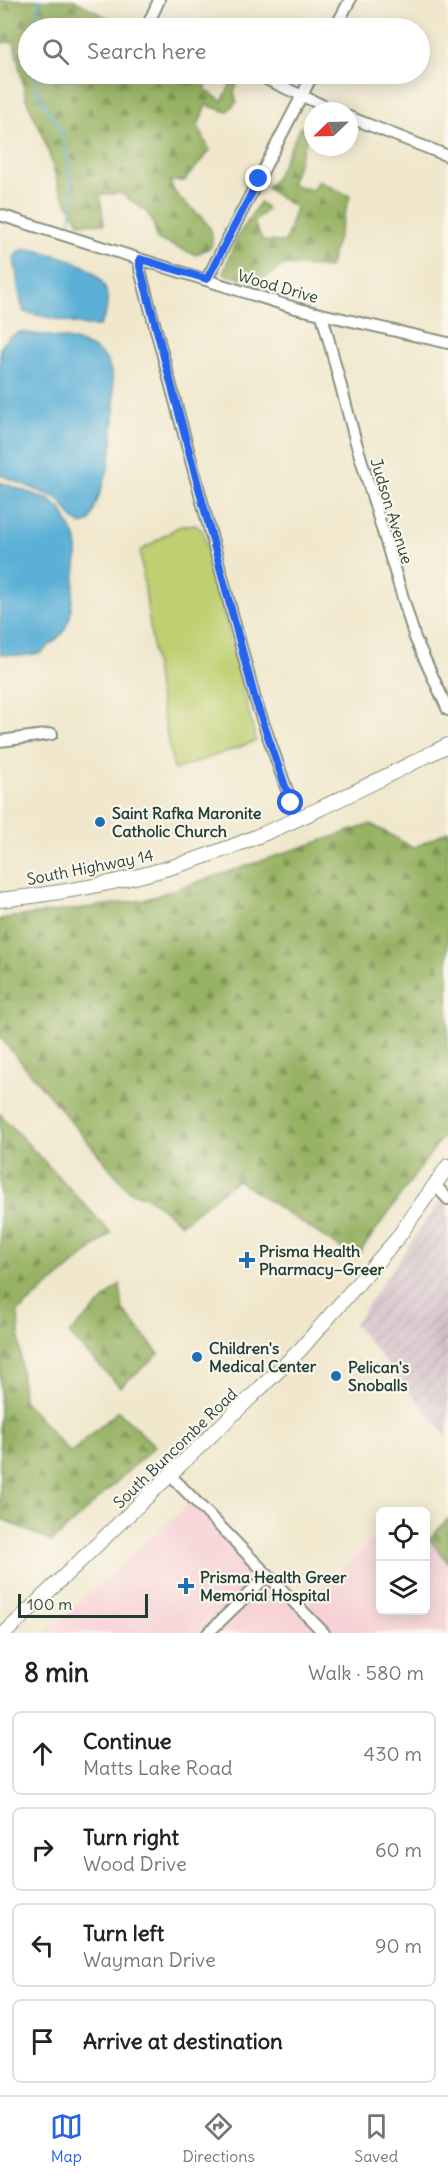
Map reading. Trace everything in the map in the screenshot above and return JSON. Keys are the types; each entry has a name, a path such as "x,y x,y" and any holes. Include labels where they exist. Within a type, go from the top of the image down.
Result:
{"main road":[{"name":"South Highway 14","path":"0,900 78,889 173,867 247,841 297,819 448,745"},
{"name":"South Buncombe Road","path":"5,1633 294,1356 396,1240 448,1166"}],"street":[{"path":"151,18 159,0"},
{"path":"340,18 350,0"},
{"path":"276,84 315,102"},
{"path":"207,279 308,84"},
{"path":"358,121 448,156"},
{"name":"Wood Drive","path":"0,215 262,298 322,315 448,343"},
{"path":"140,259 141,274 255,699 297,819"},
{"name":"Judson Avenue","path":"322,315 355,439 415,638 448,710"},
{"path":"0,741 52,734"},
{"path":"436,1186 448,1199"},
{"path":"170,1475 324,1633"},
{"path":"208,1633 268,1575"}],"shaded area":[{"path":"448,1190 448,1438 354,1324"},
{"name":"Prisma Health Greer Memorial Hospital","path":"195,1499 299,1611 376,1537 376,1615 430,1615 430,1540 448,1562 448,1633 45,1633"}],"green space":[{"path":"0,0 74,0 108,18 18,18 18,61 14,42 0,43"},
{"path":"23,84 206,84 206,90 222,101 231,84 237,84 234,92 237,102 227,112 206,105 198,126 210,151 184,181 170,181 174,191 209,227 212,236 211,247 196,255 156,239 150,216 120,193 100,195 104,224 79,223 59,188 46,144 26,98"},
{"path":"301,126 304,132 304,147 291,184 312,190 318,181 350,196 329,268 283,265 268,276 255,281 223,273 236,239 260,202 267,209 254,223 263,241 285,242 296,208 266,188 276,177"},
{"path":"194,524 203,531 256,741 174,770 159,696 140,551 178,527"},
{"path":"371,824 413,848 448,831 448,1129 356,1258 237,1180 181,1224 149,1198 129,1191 0,1037 0,919 144,900"},
{"path":"0,1114 111,1233 18,1312 23,1400 70,1453 118,1411 155,1446 52,1542 0,1518"},
{"path":"120,1284 123,1310 159,1354 120,1387 69,1334"},
{"path":"448,1519 448,1562 430,1540"}],"water":[{"path":"28,249 78,263 99,278 105,287 107,307 99,326 87,326 24,312 14,258 19,251"},
{"path":"20,332 62,338 92,348 107,361 111,373 114,405 109,464 90,521 81,525 73,519 59,499 0,475 0,348 9,337"},
{"path":"0,482 49,500 61,509 77,541 70,617 63,633 41,653 22,656 0,654"}],"waterway":[{"path":"36,18 39,0"},
{"path":"36,84 36,89 63,135 73,192 70,224"}],"place":[{"name":"Saint Rafka Maronite Catholic Church","path":"100,822"},
{"name":"Prisma Health Pharmacy–Greer","path":"247,1260"},
{"name":"Children's Medical Center","path":"197,1357"},
{"name":"Pelican's Snoballs","path":"336,1376"},
{"name":"Prisma Health Greer Memorial Hospital","path":"186,1586"}],"route":[{"path":"259,179 207,279 140,259 140,267 255,699 291,803"}]}
